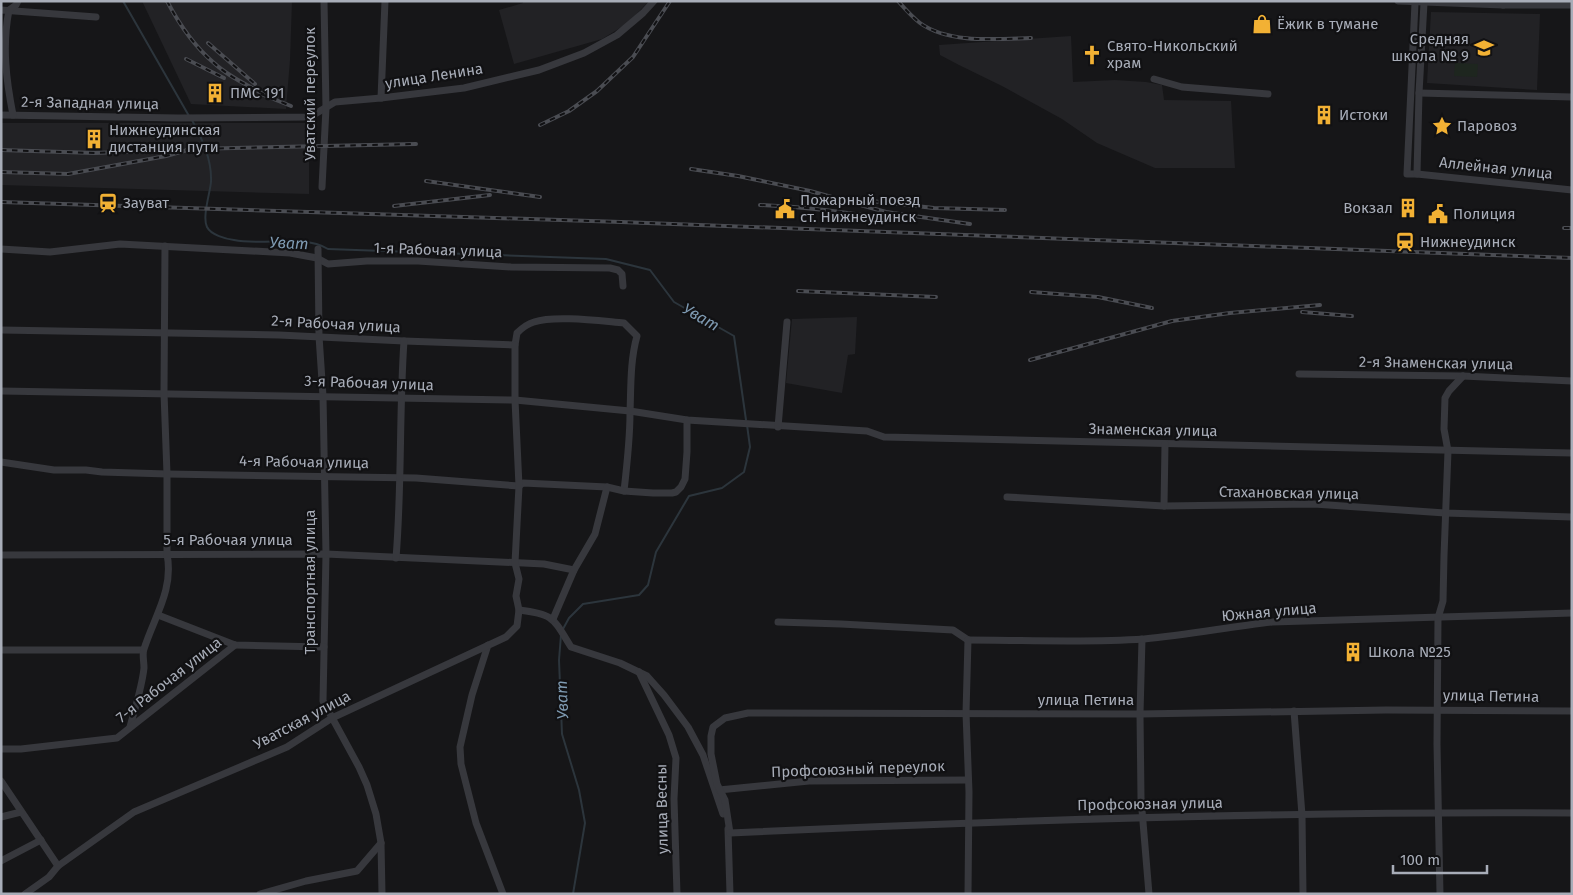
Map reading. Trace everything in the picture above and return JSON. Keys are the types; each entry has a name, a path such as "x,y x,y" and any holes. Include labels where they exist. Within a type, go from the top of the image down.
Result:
{"street":[{"path":"13,115 5,71 6,29 9,10 18,1"},
{"name":"Уватский переулок","path":"322,187 326,108 324,1"},
{"path":"381,98 385,1"},
{"name":"улица Ленина","path":"200,118 310,117 335,102 464,88 540,70 584,53 617,35 654,1"},
{"path":"1398,1 1415,3 1572,5"},
{"name":"Аллейная улица","path":"1415,3 1407,174 1572,190"},
{"path":"1417,174 1424,3"},
{"path":"1,10 96,17"},
{"path":"1154,79 1182,87 1268,94"},
{"path":"1419,94 1572,97"},
{"name":"2-я Западная улица","path":"1,115 200,118"},
{"name":"1-я Рабочая улица","path":"1,249 50,252 120,244 290,253 317,258 328,264 368,261 418,261 511,267 610,268 618,270 622,274 623,286"},
{"path":"130,727 144,668 143,650 167,588 169,563 164,393 165,246"},
{"name":"Транспортная улица","path":"318,250 326,554 323,701 359,767 376,814 381,843 382,894"},
{"path":"515,345 517,332 527,325 550,319 624,322 637,336 634,347 630,388 628,455 624,491"},
{"path":"778,427 787,322"},
{"name":"2-я Рабочая улица","path":"1,330 320,336 515,345"},
{"path":"396,558 400,477 400,399 404,341"},
{"name":"Уватская улица","path":"25,894 49,877 58,866 134,812 287,747 332,718 488,646 506,637 517,626 519,610 516,596 519,579 515,563 519,486 515,400 515,345"},
{"name":"2-я Знаменская улица","path":"1299,374 1463,376 1572,381"},
{"path":"1440,894 1438,618 1442,601 1448,451 1444,429 1445,398 1463,376"},
{"name":"3-я Рабочая улица","path":"1,391 515,400 630,411 687,420 735,423"},
{"name":"4-я Рабочая улица","path":"1,462 54,470 167,474 400,477 519,486 523,483 607,487 624,491 672,493 682,487 685,479 687,420"},
{"name":"Знаменская улица","path":"735,423 867,432 884,437 1572,453"},
{"path":"1164,506 1165,444"},
{"path":"553,619 574,570 596,534 607,487"},
{"name":"Стахановская улица","path":"1007,497 1164,506 1314,504 1445,513 1572,517"},
{"name":"5-я Рабочая улица","path":"1,555 326,554 544,564 574,570"},
{"path":"519,610 539,612 553,619 571,647 620,663 647,676 688,727 704,755 730,833 730,894"},
{"name":"Южная улица","path":"968,640 1089,641 1142,639 1195,634 1233,626 1272,622 1572,613"},
{"path":"158,615 235,646 324,647"},
{"path":"778,622 954,630 968,640 966,713 969,822 968,894"},
{"path":"1142,639 1140,714 1143,818 1149,894"},
{"name":"7-я Рабочая улица","path":"1,748 21,749 117,738 235,646"},
{"path":"488,646 472,695 460,747 461,764 476,823 503,894"},
{"path":"1,650 143,650"},
{"name":"улица Весны","path":"639,672 668,735 676,758 674,799 677,894"},
{"name":"улица Петина","path":"730,833 725,800 719,790 711,754 711,736 713,727 718,722 734,715 748,713 1140,714 1438,710 1572,711"},
{"path":"1294,711 1302,815 1303,894"},
{"name":"Профсоюзный переулок","path":"719,790 809,781 968,780"},
{"path":"1,781 58,866"},
{"path":"1,817 21,812"},
{"name":"Профсоюзная улица","path":"730,833 969,822 1143,818 1438,812 1572,814"},
{"path":"1,861 41,840"},
{"path":"260,894 306,881 357,871 381,843"}],"shaded area":[{"path":"142,1 292,1 286,109 191,104"},
{"path":"523,1 649,1 628,23 602,39 514,64 499,10 523,3"},
{"name":"Средняя школа № 9","path":"1431,12 1540,14 1537,90 1427,83"},
{"path":"1071,36 1073,82 1115,80 1146,82 1162,85 1164,100 1231,101 1235,168 1155,168 1097,143 1062,119 940,55 939,45"},
{"path":"1455,63 1478,64 1477,77 1454,76"},
{"path":"1,123 305,123 309,133 309,194 1,185"},
{"path":"857,317 855,354 848,355 842,393 786,383 792,319"}],"waterway":[{"name":"Уват","path":"123,1 189,116"},
{"name":"Уват","path":"192,120 203,142 210,165 211,182 206,223 209,230 215,234 227,239 245,241 307,242 328,249 606,259 650,270 674,302 734,336 746,420"},
{"name":"Уват","path":"563,629 569,618 583,604 639,595 648,585 656,552 689,496 722,488 744,472 750,447 747,425"},
{"name":"Уват","path":"561,635 559,660 562,734 579,790 585,823 573,894"}],"railway":[{"path":"167,1 188,34 207,56 233,77 267,96"},
{"path":"540,125 569,111 597,91 633,57 670,1"},
{"path":"898,1 920,23 932,30 945,34 974,39 1031,38"},
{"path":"208,43 255,84"},
{"path":"186,59 224,78"},
{"path":"261,94 291,106"},
{"path":"1,172 68,174 166,156 191,149 416,144"},
{"path":"1,150 95,153 171,150"},
{"path":"691,169 738,176 810,191 886,212 970,224"},
{"path":"426,181 540,197"},
{"path":"394,206 490,195"},
{"path":"862,200 934,208 1005,210"},
{"path":"1,202 621,222 1572,258"},
{"path":"760,205 829,210 897,221"},
{"path":"1564,228 1572,228"},
{"path":"798,291 936,297"},
{"path":"1031,292 1098,297 1152,308"},
{"path":"1030,360 1172,321 1230,313 1320,305"},
{"path":"1302,312 1352,316"}],"place":[{"name":"Ёжик в тумане","path":"1262,24"},
{"name":"Средняя школа № 9","path":"1484,48"},
{"name":"Свято-Никольский храм","path":"1092,55"},
{"name":"ПМС 191","path":"215,93"},
{"name":"Истоки","path":"1324,115"},
{"name":"Паровоз","path":"1442,126"},
{"name":"Нижнеудинская дистанция пути","path":"94,139"},
{"name":"Зауват","path":"108,203"},
{"name":"Вокзал","path":"1408,208"},
{"name":"Пожарный поезд ст. Нижнеудинск","path":"785,209"},
{"name":"Полиция","path":"1438,214"},
{"name":"Нижнеудинск","path":"1405,242"},
{"name":"Школа №25","path":"1353,652"}]}
